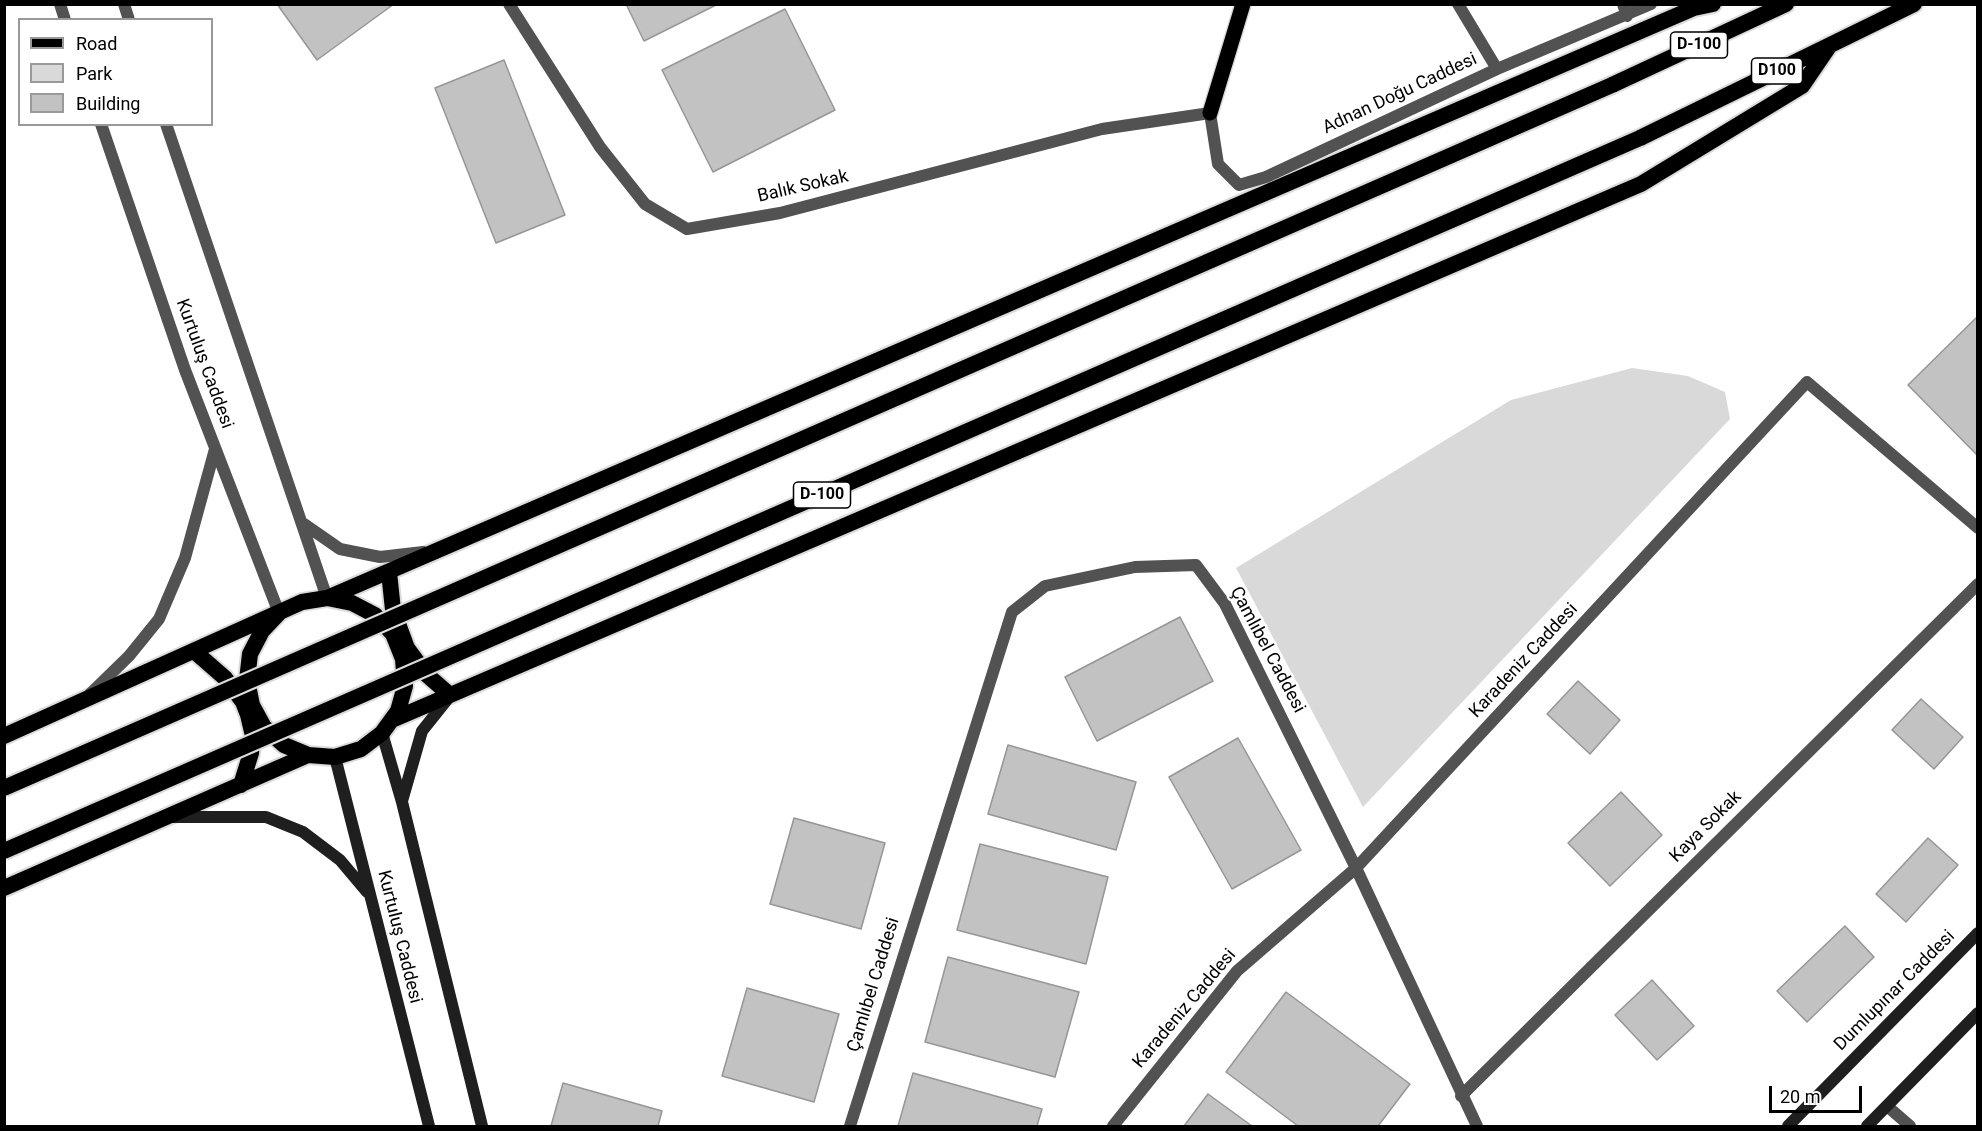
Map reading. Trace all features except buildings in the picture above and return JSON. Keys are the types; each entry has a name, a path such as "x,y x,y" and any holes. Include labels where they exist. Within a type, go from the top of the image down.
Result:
{"highway":[{"path":"4,736 302,602 327,598 389,572 1694,8 1713,4"},
{"name":"D-100","path":"4,788 1612,85 1786,4"},
{"name":"D100","path":"1640,138 1914,4"},
{"path":"279,613 262,632 250,654 247,680 252,705 264,727 277,739 308,755 335,757 361,749 387,727 450,695 1641,184 1802,86 1830,45"},
{"name":"D-100","path":"4,851 1640,138"},
{"path":"389,572 389,595 404,641 427,675 450,695"},
{"path":"327,598 352,603 375,615 393,634 403,659 405,686 398,711 387,727"},
{"path":"194,651 225,678 243,702 248,715 253,736 251,753 241,785"},
{"path":"4,888 308,755"}],"main road":[{"path":"1210,113 1243,4"},
{"path":"402,802 422,730 450,695"},
{"path":"387,727 402,802 482,1126"},
{"name":"Kurtuluş Caddesi","path":"335,757 429,1126"},
{"path":"168,817 266,817 303,832 340,860 370,896"},
{"name":"Dumlupınar Caddesi","path":"1788,1126 1977,933"},
{"path":"1867,1126 1977,1013"}],"street":[{"name":"Balık Sokak","path":"509,4 600,147 645,204 687,229 780,213 1102,129 1210,113"},
{"path":"1458,4 1497,69"},
{"name":"Adnan Doğu Caddesi","path":"1210,113 1218,164 1239,185 1266,177 1625,10 1652,4"},
{"name":"Kurtuluş Caddesi","path":"102,126 215,450 279,613"},
{"path":"167,126 304,524 327,598"},
{"name":"Karadeniz Caddesi","path":"1113,1126 1237,971 1356,868 1808,382 1977,528"},
{"path":"83,701 129,656 159,619 185,558 215,450"},
{"path":"304,524 340,549 380,557 436,551"},
{"name":"Çamlıbel Caddesi","path":"850,1126 1012,612 1045,586 1135,567 1196,564 1225,604 1356,868 1477,1126"},
{"name":"Kaya Sokak","path":"1461,1096 1977,584"},
{"path":"1887,1106 1911,1126"}],"green space":[{"path":"1632,368 1688,376 1725,392 1730,419 1363,807 1236,568 1511,400"}]}
